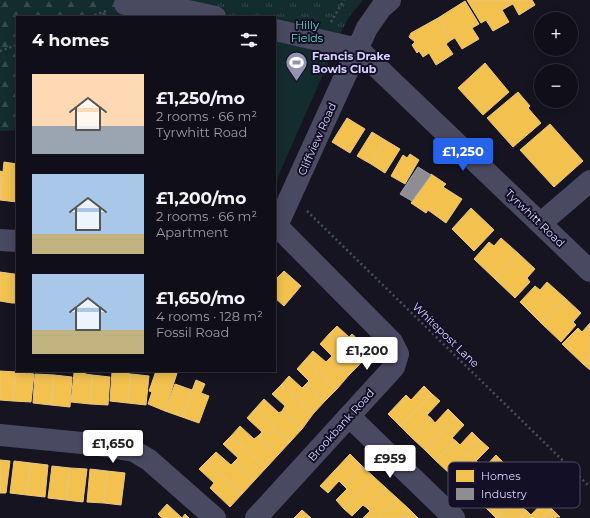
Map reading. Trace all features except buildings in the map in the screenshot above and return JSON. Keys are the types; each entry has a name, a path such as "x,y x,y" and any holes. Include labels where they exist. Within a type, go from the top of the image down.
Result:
{"street":[{"name":"Cliffview Road","path":"276,228 367,28 381,8 390,0"},
{"path":"125,4 159,11 188,11 210,16"},
{"path":"276,30 358,49"},
{"name":"Tyrwhitt Road","path":"358,49 590,271"},
{"path":"541,223 590,181"},
{"name":"Brookbank Road","path":"256,518 394,368 398,354 392,342 276,228"},
{"path":"0,240 16,242"},
{"path":"349,416 454,518"},
{"path":"0,435 92,444 134,451 149,460 215,518"}],"path":[{"path":"0,51 16,45"},
{"name":"Whitepost Lane","path":"291,196 564,462"},
{"name":"Whitepost Lane","path":"580,477 590,487"}],"green space":[{"name":"Hilly Fields","path":"0,0 363,0 349,17 341,32 276,181 276,16 16,16 16,130 0,131"},
{"path":"0,0 148,0 138,16 16,16 16,130 0,131"},
{"name":"Francis Drake Bowls Club","path":"276,38 333,52 276,181"}],"place":[{"name":"Francis Drake Bowls Club","path":"297,82"}]}
